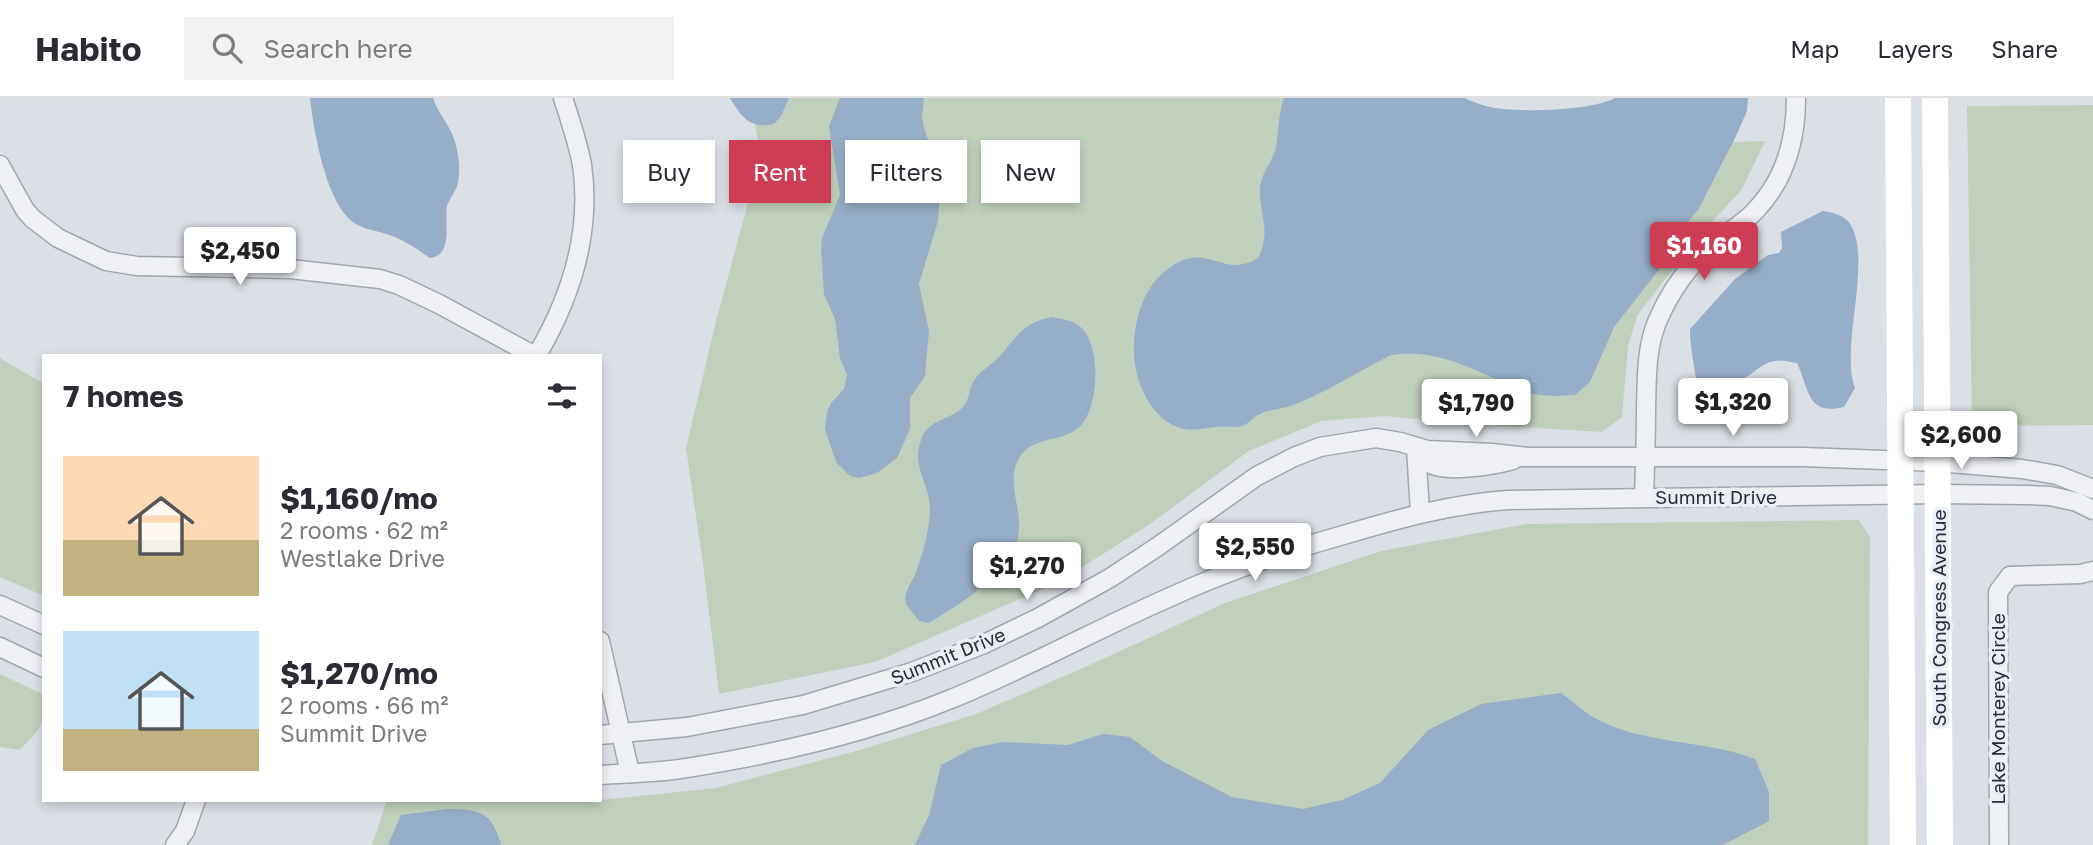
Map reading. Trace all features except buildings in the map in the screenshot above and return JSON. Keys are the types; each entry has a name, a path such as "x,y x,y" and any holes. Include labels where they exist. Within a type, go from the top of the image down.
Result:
{"main road":[{"name":"South Congress Avenue","path":"1898,98 1903,845"},
{"name":"South Congress Avenue","path":"1935,98 1940,845"}],"street":[{"path":"536,354 565,303 576,269 582,235 582,165 563,98"},
{"path":"1644,498 1648,349 1657,323 1669,299 1692,265 1755,211 1770,193 1782,173 1790,151 1795,129 1796,98"},
{"path":"0,165 25,210 33,219 58,238 106,261 137,266 290,269 380,279 439,304 533,354"},
{"name":"Summit Drive","path":"602,734 687,727 803,705 912,671 984,644 1110,578 1257,476 1320,447 1376,438 1416,447 1428,455 1442,458 1803,457 1937,462 2022,469 2057,475 2093,489"},
{"path":"1416,447 1420,513"},
{"name":"Summit Drive","path":"602,775 677,769 751,756 887,722 1017,671 1089,634 1215,577 1267,558 1420,513 1458,505 1495,501 1938,494 2050,496 2077,502 2093,510"},
{"name":"Lake Monterey Circle","path":"1999,845 1998,592 2010,576 2080,574 2093,571"},
{"path":"0,605 42,624"},
{"path":"0,647 42,667"},
{"path":"602,650 630,773"},
{"path":"175,845 190,820 195,802"}],"green space":[{"path":"750,98 1351,98 1442,151 1765,141 1741,191 1698,236 1637,316 1628,346 1622,417 1602,432 1385,416 1322,421 1249,451 1150,524 1059,582 875,662 719,694 686,448 748,203 831,203 831,140 758,140"},
{"path":"2093,105 2093,425 1972,426 1967,106"},
{"path":"0,358 42,383 42,595 0,577"},
{"path":"1859,520 1870,537 1868,845 372,845 386,802 602,802 602,800 716,788 860,750 976,714 1225,603 1381,551 1526,524"},
{"path":"0,674 42,694 42,721 33,737 19,750 0,747"}],"water":[{"path":"310,98 433,98 453,136 459,170 457,186 447,206 445,244 437,256 430,258 397,238 356,224 346,215 329,185 323,167"},
{"path":"730,98 789,98 774,124 759,125 748,120"},
{"path":"840,98 924,98 922,117 928,140 845,140 845,203 939,203 938,221 919,284 929,331 925,376 910,398 910,429 897,458 877,473 859,478 850,476 836,462 825,429 827,412 831,403 844,389 847,375 840,358 835,319 824,294 822,238 840,195 829,126"},
{"path":"1284,98 1464,98 1490,107 1535,110 1589,106 1615,98 1748,98 1747,111 1736,136 1698,210 1681,229 1658,271 1614,327 1590,382 1575,395 1547,396 1531,393 1447,359 1429,355 1391,355 1316,395 1291,406 1267,411 1242,426 1184,429 1173,425 1154,410 1142,389 1134,354 1140,310 1156,280 1179,262 1203,258 1233,265 1245,264 1258,258 1265,231 1260,188 1276,147"},
{"path":"1823,211 1837,214 1848,221 1855,236 1858,256 1851,349 1851,370 1855,388 1844,407 1832,409 1816,404 1807,391 1797,363 1772,361 1741,382 1734,407 1727,417 1708,424 1697,422 1697,391 1690,329 1735,279 1768,255 1779,253 1782,248 1781,232"},
{"path":"1053,317 1078,325 1086,333 1091,345 1095,389 1088,415 1075,430 1032,445 1019,458 1013,481 1019,521 1018,538 1001,568 988,582 958,605 929,623 919,621 905,599 927,536 930,512 928,493 918,460 924,433 933,424 962,408 977,376 996,360 1022,331 1035,322"},
{"path":"1561,693 1591,716 1630,732 1755,759 1769,792 1769,821 1723,845 915,845 929,815 941,765 973,748 1003,742 1068,745 1103,734 1130,737 1162,761 1232,797 1303,809 1342,800 1380,783 1428,730 1481,704"},
{"path":"448,809 469,810 489,819 501,845 388,845 401,815"}]}
